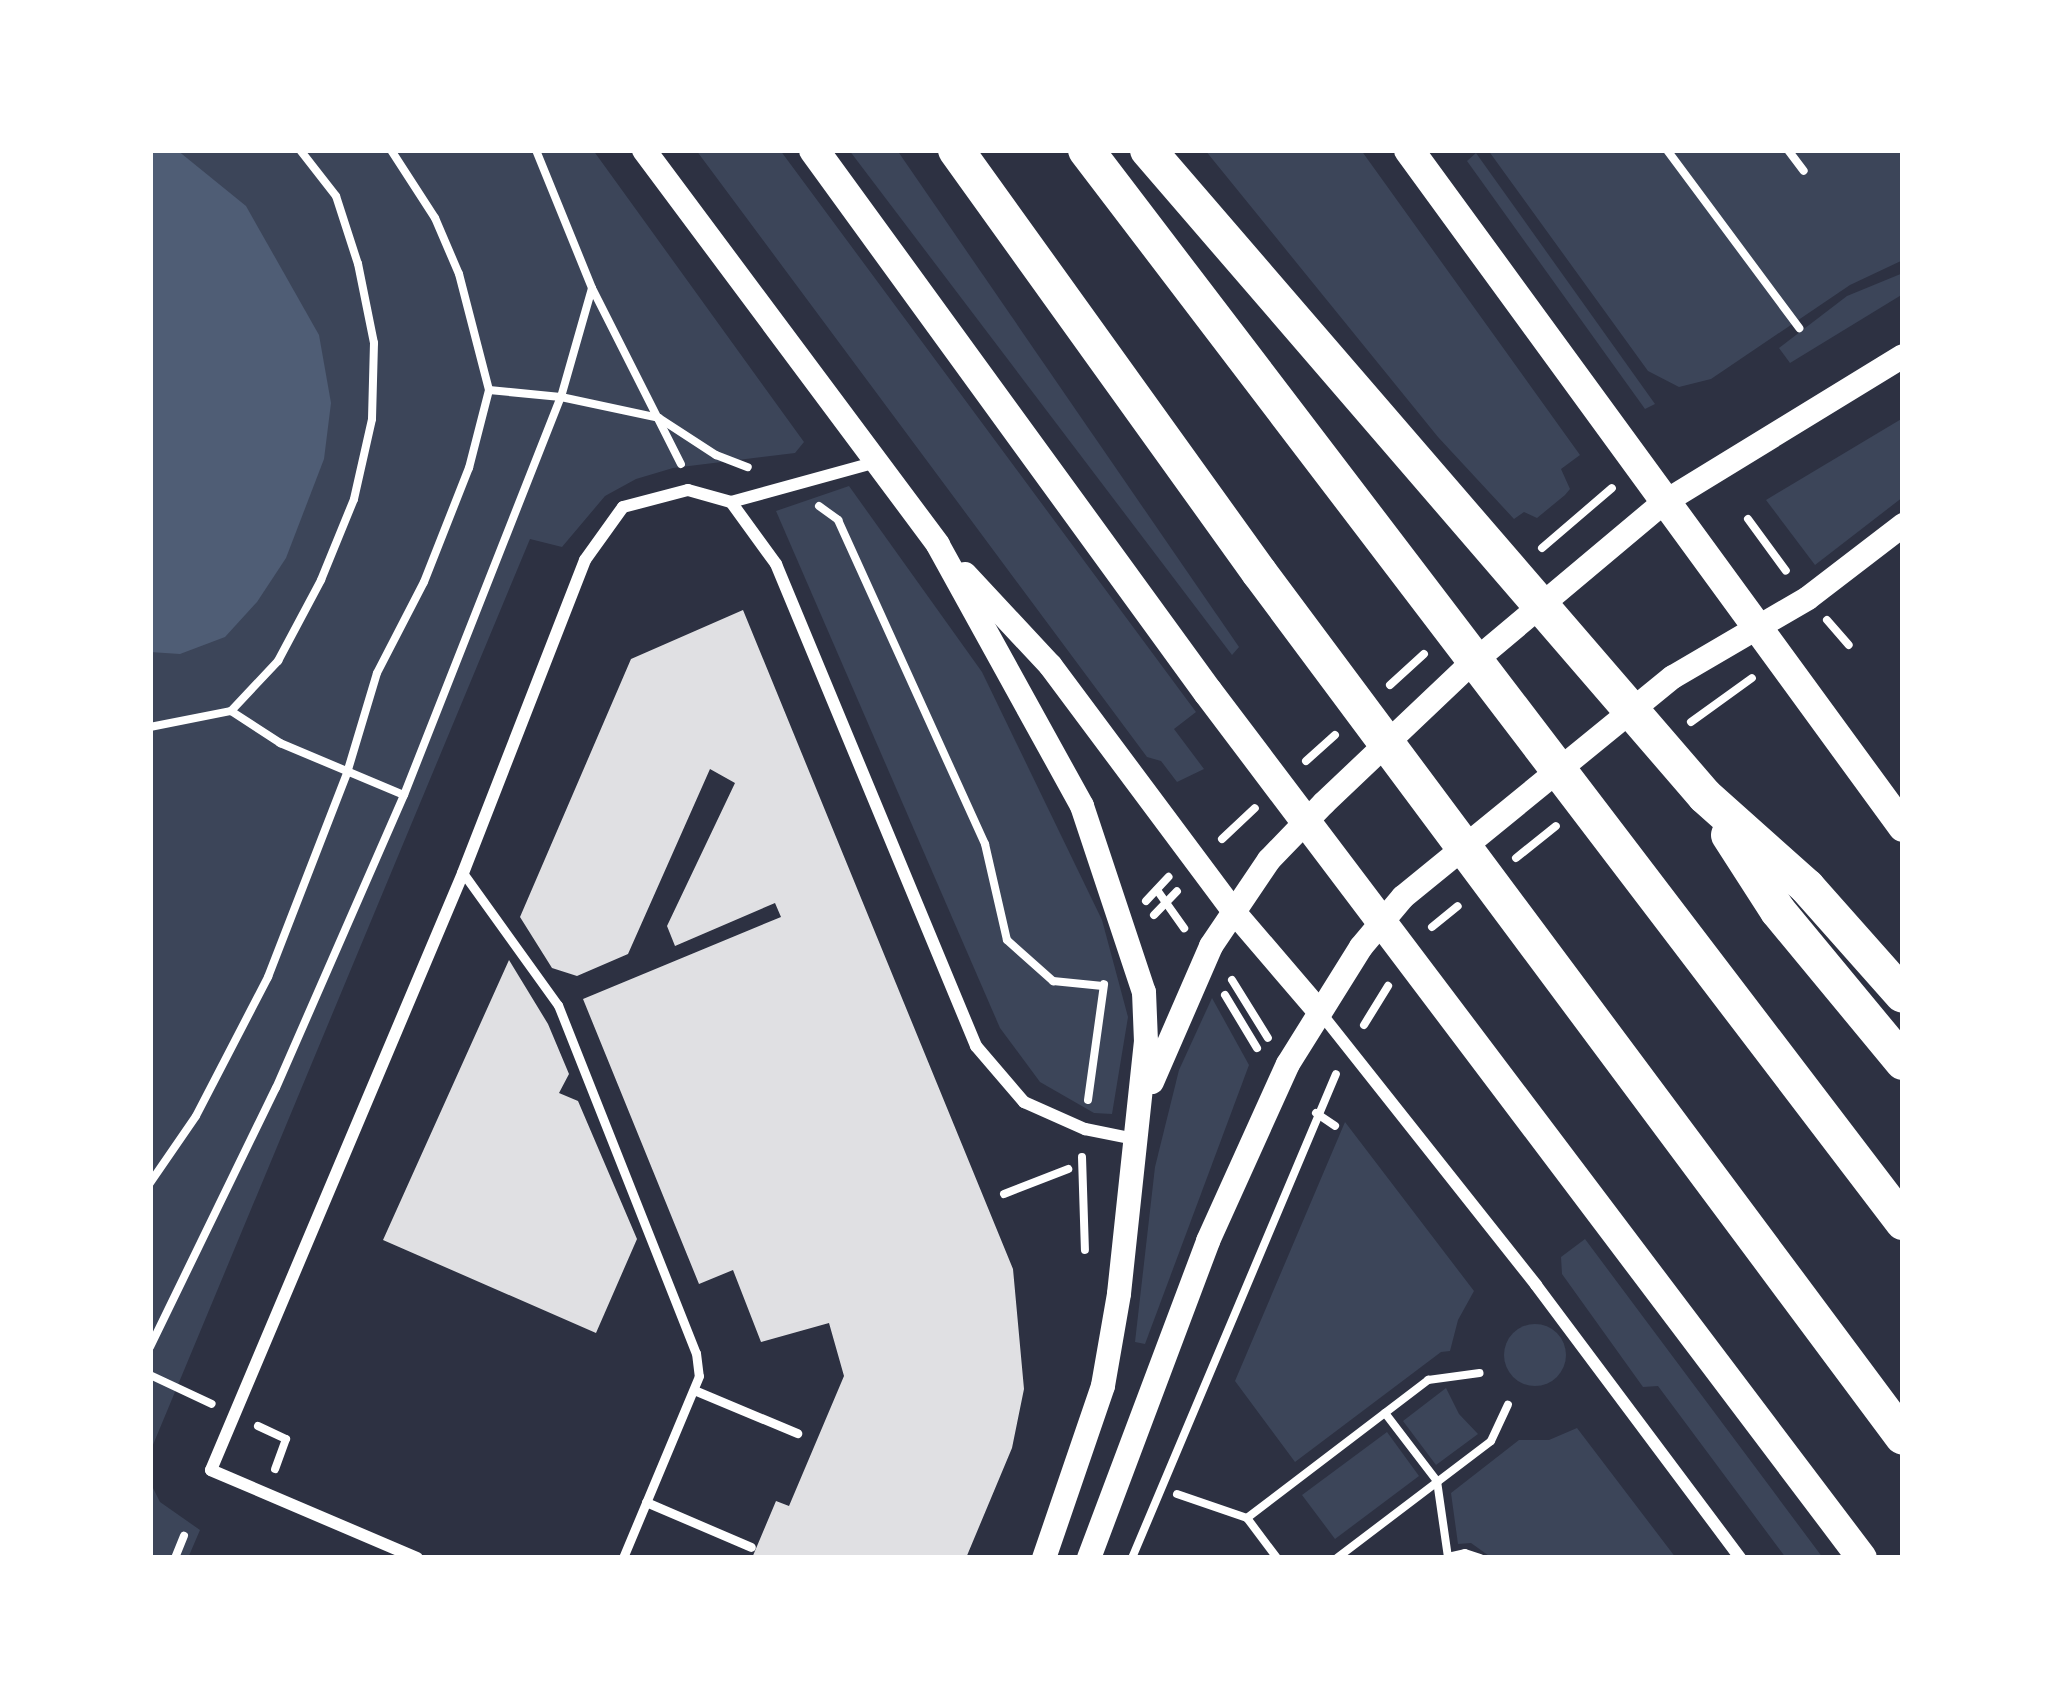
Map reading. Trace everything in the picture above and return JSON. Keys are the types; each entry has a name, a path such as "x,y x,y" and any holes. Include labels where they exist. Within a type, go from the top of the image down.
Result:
{"highway":[{"path":"956,150 1259,572 1903,1437"},
{"path":"1086,150 1903,1222"},
{"path":"1148,150 1705,796 1807,886 1903,995"},
{"path":"1705,796 1778,911 1903,1062"}],"main road":[{"path":"644,150 938,544 1049,665 1234,912 1318,1010"},
{"path":"814,150 1208,692 1862,1558"},
{"path":"1409,150 1903,827"},
{"path":"1134,1139 1164,1046 1234,912 1269,860 1464,670 1663,503 1903,356"},
{"path":"1089,1558 1208,1241 1318,1010 1403,896 1673,677 1808,598 1903,524"},
{"path":"938,544 1082,806 1144,992 1146,1041 1120,1294 1103,1386 1044,1558"}],"street":[{"path":"417,1558 211,1470 464,873 585,560 623,507 688,490 730,502 876,462"},
{"path":"730,502 776,564 976,1046 1024,1102 1084,1129 1134,1139"},
{"path":"1318,1010 1740,1558"}],"lane":[{"path":"464,873 558,1005 696,1353 700,1376 623,1558"},
{"path":"694,1390 797,1433"},
{"path":"646,1502 751,1547"}],"path":[{"path":"150,727 231,711 278,661 321,580 355,500 372,419 374,343 358,264 336,196 300,150"},
{"path":"150,1183 196,1116 268,977 347,773 377,673 424,581 470,468 489,390 459,274 435,218 391,150"},
{"path":"536,150 592,288 681,465"},
{"path":"1667,150 1799,328"},
{"path":"1788,150 1804,171"},
{"path":"150,1347 276,1088 404,795 561,397 592,288"},
{"path":"489,390 561,397 659,418 716,455 793,487 838,520 985,844 1007,940 1053,981 1103,986 1084,1129 1086,1257"},
{"path":"1748,519 1792,579"},
{"path":"1822,614 1850,645"},
{"path":"1686,726 1737,688"},
{"path":"231,711 280,743 404,795"},
{"path":"1512,862 1565,818"},
{"path":"1142,905 1177,867"},
{"path":"1157,890 1186,931"},
{"path":"1422,935 1476,891"},
{"path":"1149,920 1175,894"},
{"path":"1376,1005 1396,975"},
{"path":"1236,986 1265,1035"},
{"path":"1225,993 1257,1048"},
{"path":"1132,1558 1335,1074"},
{"path":"1306,1106 1335,1126"},
{"path":"1004,1194 1068,1169"},
{"path":"1246,1519 1428,1381 1480,1373"},
{"path":"150,1375 174,1386"},
{"path":"1336,1558 1491,1441 1508,1405"},
{"path":"1385,1413 1437,1481 1448,1557 1465,1553 1480,1558"},
{"path":"1177,1494 1246,1519 1277,1558"},
{"path":"175,1558 184,1536"}],"shaded area":[{"path":"150,150 593,150 804,442 795,453 673,468 636,479 605,496 562,547 530,539 150,1452"},
{"path":"150,150 177,150 246,206 319,335 331,403 324,459 286,558 257,602 225,637 180,654 150,652"},
{"path":"696,150 780,150 1196,712 1174,729 1204,769 1177,782 1161,761 1147,757"},
{"path":"849,150 897,150 1239,647 1232,655"},
{"path":"1205,150 1361,150 1580,455 1561,469 1570,489 1565,495 1537,518 1524,512 1514,519 1438,437"},
{"path":"1488,150 1903,150 1903,260 1850,285 1711,379 1679,387 1648,371"},
{"path":"1476,153 1655,404 1645,409 1467,161"},
{"path":"1903,273 1903,294 1790,363 1779,348 1847,296"},
{"path":"1903,418 1903,497 1815,565 1766,500"},
{"path":"849,486 982,672 1102,920 1128,1017 1112,1114 1094,1113 1040,1082 1000,1028 776,511"},
{"path":"1212,998 1249,1065 1145,1344 1135,1342 1155,1167 1179,1070"},
{"path":"1345,1122 1474,1291 1458,1320 1450,1351 1441,1352 1295,1462 1235,1381"},
{"path":"1585,1239 1823,1558 1786,1558 1658,1386 1643,1387 1562,1274 1561,1257"},
{"path":"1535,1324 1557,1333 1566,1355 1557,1377 1535,1386 1513,1377 1504,1355 1513,1333"},
{"path":"1446,1388 1459,1414 1478,1434 1436,1465 1403,1421"},
{"path":"1577,1428 1676,1558 1492,1558 1471,1543 1458,1544 1451,1493 1519,1440 1549,1440"},
{"path":"1387,1432 1419,1476 1335,1539 1302,1495"},
{"path":"150,1482 160,1502 200,1530 188,1558 150,1558"}],"building":[{"path":"743,610 1013,1269 1024,1389 1012,1448 966,1558 752,1558 776,1501 789,1506 844,1376 829,1323 761,1342 733,1270 699,1284 583,999 781,917 775,903 675,946 667,926 735,783 710,769 628,954 577,976 552,968 520,917 631,659"},
{"path":"509,960 548,1024 569,1074 559,1093 578,1101 637,1239 596,1333 383,1240"}]}
